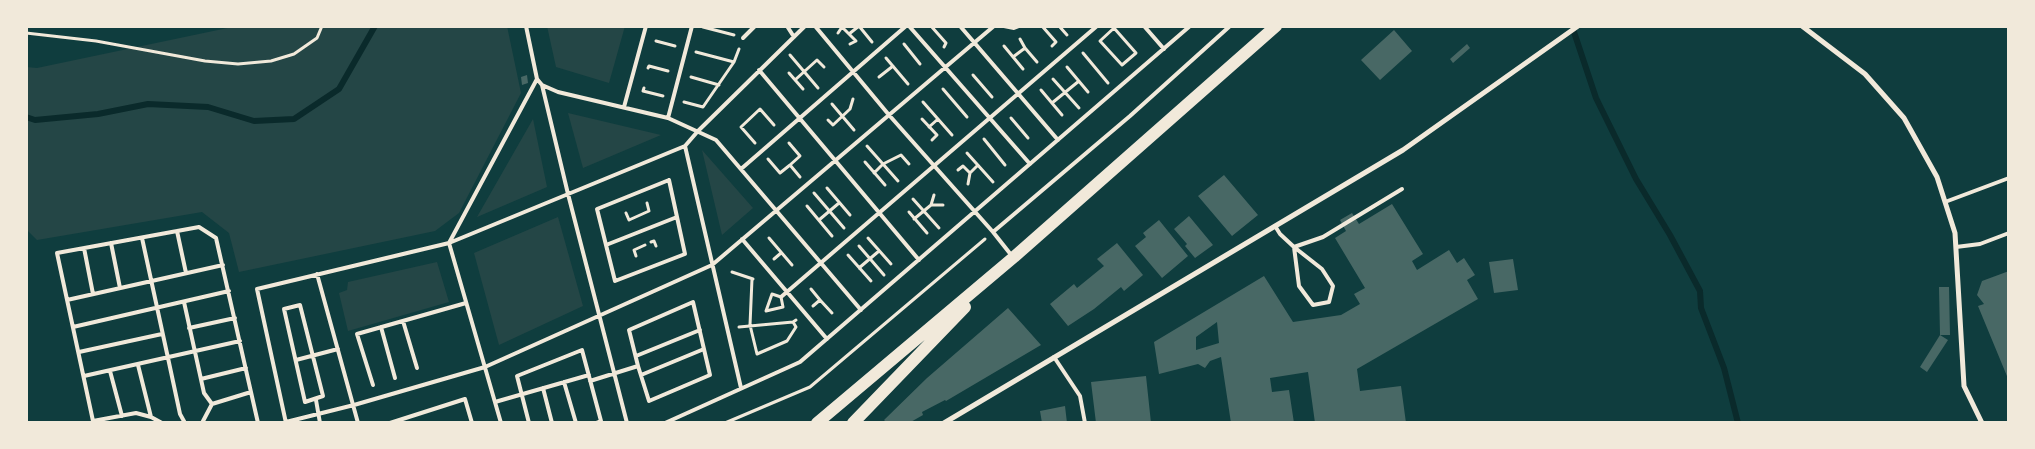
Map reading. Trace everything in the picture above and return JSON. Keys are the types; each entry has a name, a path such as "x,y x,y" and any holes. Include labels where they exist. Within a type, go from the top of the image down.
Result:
{"main road":[{"path":"817,423 1014,257 1276,26"},
{"path":"853,423 1014,257"}],"street":[{"path":"944,423 1403,150 1578,26"},
{"path":"1802,26 1865,74 1904,118 1936,177 1955,233 1964,386 1982,423"}],"lane":[{"path":"526,26 537,79 542,85 627,423"},
{"path":"624,107 646,26"},
{"path":"668,118 692,26"},
{"path":"743,38 755,26"},
{"path":"787,26 794,37"},
{"path":"806,26 698,131 686,146 449,243 257,289 286,423 484,367 712,265 994,26"},
{"path":"815,26 889,115 1014,257"},
{"path":"740,169 908,26 1030,164"},
{"path":"960,26 1058,140"},
{"path":"1004,26 1014,28 1019,26"},
{"path":"781,297 1097,26"},
{"path":"1144,26 1164,48"},
{"path":"665,423 800,362 1190,26"},
{"path":"993,232 1130,116 1230,26"},
{"path":"760,70 919,260"},
{"path":"501,423 449,243 537,79"},
{"path":"542,85 558,92 668,118 716,140 861,310"},
{"path":"686,146 742,388"},
{"path":"1945,202 2009,178"},
{"path":"669,180 677,217 685,254 616,281 597,209 669,180"},
{"path":"1294,247 1323,237 1402,189"},
{"path":"606,245 677,217"},
{"path":"1275,226 1280,234 1294,247 1322,269 1333,286 1329,302 1313,305 1299,286 1294,247"},
{"path":"162,423 151,416 136,413 93,421 57,253 199,228 216,238 258,423"},
{"path":"177,232 186,273"},
{"path":"1956,247 1980,244 2009,233"},
{"path":"142,238 180,414 185,423"},
{"path":"742,240 827,339"},
{"path":"111,244 120,288"},
{"path":"84,248 94,294"},
{"path":"67,300 223,265"},
{"path":"317,274 358,423"},
{"path":"73,327 229,291"},
{"path":"184,302 204,393 212,404"},
{"path":"692,302 700,330 710,375 649,401 629,330 692,302"},
{"path":"372,385 357,334 466,303"},
{"path":"300,305 313,356 322,396 316,400 305,402 284,309 300,305"},
{"path":"190,328 235,318"},
{"path":"403,321 417,368"},
{"path":"381,327 395,378"},
{"path":"636,356 700,330"},
{"path":"79,352 162,334"},
{"path":"84,376 240,342"},
{"path":"296,360 338,349"},
{"path":"641,375 704,349"},
{"path":"529,423 517,376 582,350 601,421 596,423"},
{"path":"1054,357 1080,396 1085,423"},
{"path":"138,364 151,416"},
{"path":"590,381 638,366"},
{"path":"201,379 246,368"},
{"path":"110,370 122,416"},
{"path":"495,402 589,375"},
{"path":"564,382 576,423"},
{"path":"543,388 552,423"},
{"path":"202,423 212,404 251,392"},
{"path":"390,423 465,399 471,422"},
{"path":"316,400 320,423"}],"path":[{"path":"26,33 96,41 205,61 238,64 271,61 294,54 317,38 322,26"},
{"path":"702,26 743,38 734,62 718,85"},
{"path":"849,34 859,26 1000,190"},
{"path":"1042,26 1056,42 1050,48"},
{"path":"1059,26 1115,91"},
{"path":"838,33 842,27 856,41 850,44"},
{"path":"1114,28 1136,53 1122,65 1100,41 1107,34 1114,28"},
{"path":"656,41 734,62"},
{"path":"903,43 920,64"},
{"path":"1004,46 1023,69"},
{"path":"1013,57 1024,48"},
{"path":"795,80 818,60 824,67"},
{"path":"880,77 892,66"},
{"path":"1067,67 1088,92"},
{"path":"790,74 803,89"},
{"path":"973,75 992,97"},
{"path":"1052,103 1079,81"},
{"path":"943,89 967,117"},
{"path":"1040,90 1062,115"},
{"path":"828,120 833,125 850,109 853,99"},
{"path":"1011,118 1028,138"},
{"path":"922,119 936,135 932,140"},
{"path":"928,127 938,119"},
{"path":"984,139 1005,165"},
{"path":"874,173 883,164 901,155 909,164"},
{"path":"865,162 885,185"},
{"path":"968,184 970,173 978,165"},
{"path":"958,170 964,166 970,173"},
{"path":"827,188 850,215"},
{"path":"914,219 931,205 934,195"},
{"path":"819,220 839,202"},
{"path":"626,213 628,220 649,211 647,204"},
{"path":"931,205 943,205"},
{"path":"807,206 832,236"},
{"path":"909,212 927,233"},
{"path":"724,423 810,387 993,232"},
{"path":"867,236 891,264"},
{"path":"769,238 792,265"},
{"path":"636,256 634,250 654,240 656,246"},
{"path":"859,268 879,250"},
{"path":"848,254 871,281"},
{"path":"752,280 750,324 757,354 787,341 796,327 793,322"},
{"path":"811,289 832,313"},
{"path":"727,329 750,324 793,322 820,300"}],"shaded area":[{"path":"237,26 507,26 521,93 459,213 435,231 239,272 229,233 202,212 37,240 26,229 26,67 37,68"},
{"path":"547,26 625,26 609,83 556,67"},
{"path":"568,113 661,135 583,168"},
{"path":"533,119 547,187 477,217"},
{"path":"702,150 753,208 722,235"},
{"path":"558,217 583,306 499,345 474,253"},
{"path":"437,262 449,302 348,331 339,293 347,290 348,282"}],"building":[{"path":"1394,30 1412,51 1380,80 1361,60"},
{"path":"1467,44 1470,48 1453,63 1450,59"},
{"path":"527,75 528,83 522,85 521,77"},
{"path":"1224,175 1258,215 1232,236 1198,196"},
{"path":"1392,204 1423,254 1412,261 1417,270 1449,250 1457,263 1464,258 1475,275 1467,280 1478,299 1357,369 1360,391 1401,386 1406,423 1315,423 1308,372 1270,378 1272,392 1289,390 1294,423 1231,423 1221,357 1210,361 1205,368 1198,364 1159,374 1154,342 1264,276 1293,322 1341,315 1360,304 1354,294 1365,288 1335,238 1346,231 1340,220 1352,213 1359,224","holes":["1217,322 1219,343 1196,350 1196,337"]},
{"path":"1189,216 1213,245 1195,258 1185,246 1187,244 1174,229"},
{"path":"1159,220 1188,256 1162,278 1135,246 1146,237 1143,233"},
{"path":"1117,243 1143,275 1124,291 1121,287 1094,309 1068,326 1050,304 1074,284 1077,288 1104,266 1097,259"},
{"path":"1513,259 1518,290 1494,293 1489,262"},
{"path":"2009,271 2009,381 1978,306 1984,304 1977,295 1982,281"},
{"path":"1939,287 1949,287 1950,335 1940,335"},
{"path":"1008,308 1041,345 946,401 922,412 923,415 909,423 887,423 884,420 927,378"},
{"path":"1940,335 1948,340 1927,372 1920,367"},
{"path":"1146,376 1151,423 1096,423 1091,382"},
{"path":"1065,406 1067,423 1042,423 1040,411"}],"waterway":[{"path":"26,117 35,120 98,114 148,104 208,107 254,121 294,119 339,89 375,26"},
{"path":"1572,26 1596,98 1636,179 1670,235 1700,291 1701,308 1724,368 1738,423"}]}
